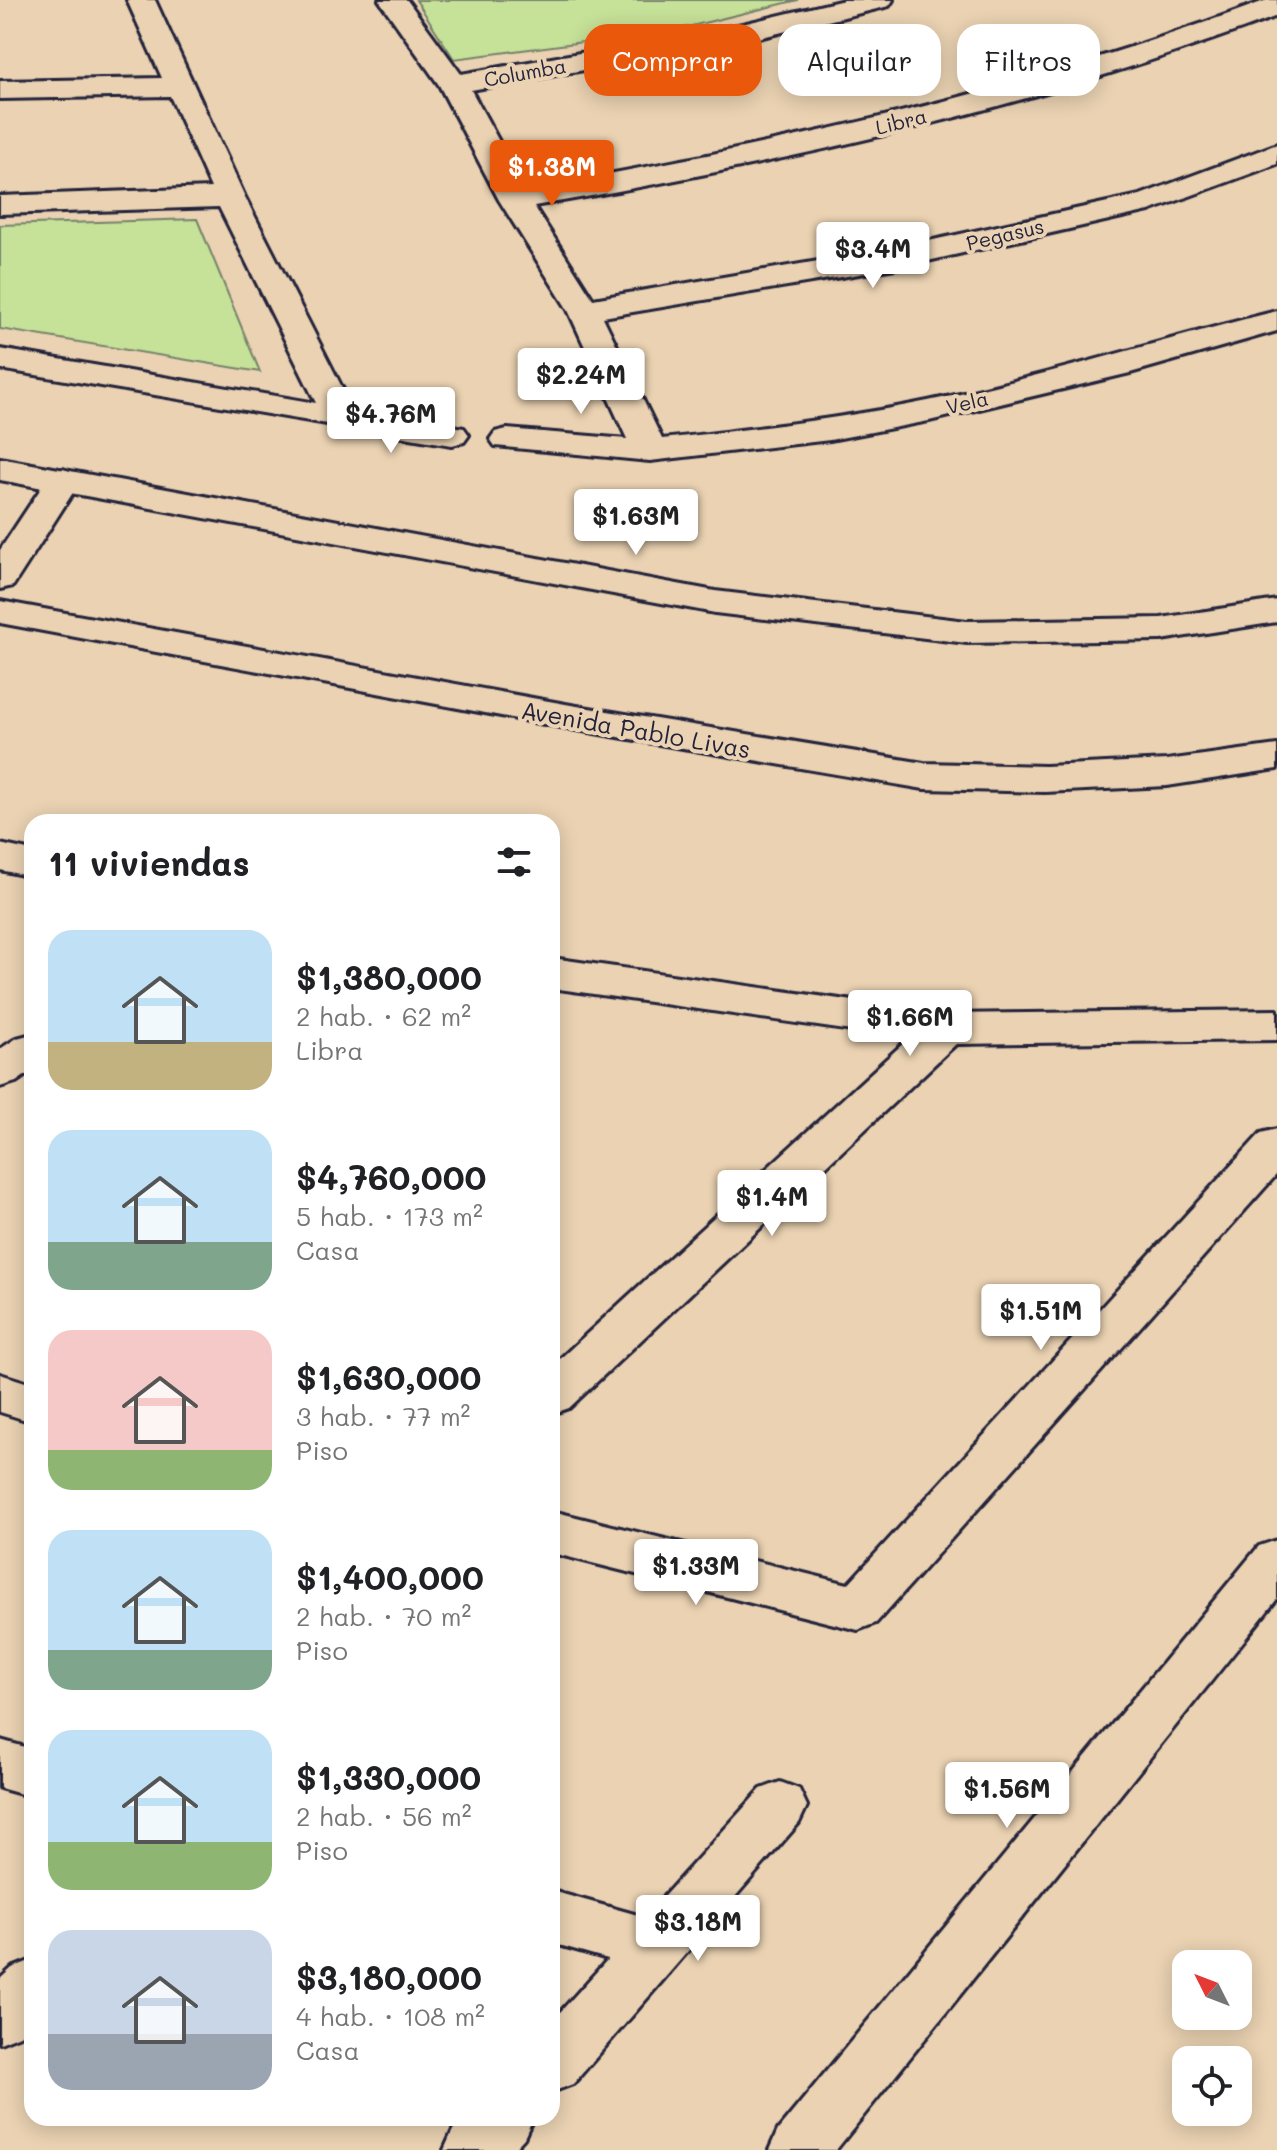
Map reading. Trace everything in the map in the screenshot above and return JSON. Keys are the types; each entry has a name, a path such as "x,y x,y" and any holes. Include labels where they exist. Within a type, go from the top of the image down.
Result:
{"street":[{"path":"141,0 230,197 340,417"},
{"path":"393,0 453,84 515,200 584,310 650,451"},
{"name":"Columba","path":"453,84 738,34 879,0"},
{"name":"Libra","path":"515,200 754,157 1023,92 1201,36 1277,6"},
{"path":"0,90 180,87"},
{"name":"Pegasus","path":"584,310 901,257 1149,202 1277,153"},
{"path":"0,205 230,197"},
{"name":"Vela","path":"507,439 650,451 830,430 929,411 1130,363 1277,321"},
{"path":"0,359 452,435"},
{"path":"0,469 715,602 967,632 1161,629 1277,611"},
{"path":"0,578 63,480"},
{"name":"Avenida Pablo Livas","path":"0,612 630,728 924,776 1045,779 1167,773 1277,757"},
{"path":"0,857 24,862"},
{"path":"560,981 945,1029 1277,1025"},
{"path":"560,1388 945,1029"},
{"path":"0,1071 24,1054"},
{"path":"560,1534 858,1608 1277,1145"},
{"path":"0,1393 24,1400"},
{"path":"799,2150 1277,1561"},
{"path":"0,1764 24,1771"},
{"path":"560,2055 780,1806"},
{"path":"560,1919 658,1947"},
{"path":"0,2016 24,1994"},
{"path":"474,2150 496,2126"}],"green space":[{"path":"416,0 798,0 700,24 584,24 584,42 454,59"},
{"path":"197,219 260,372 0,329 0,225"}]}
